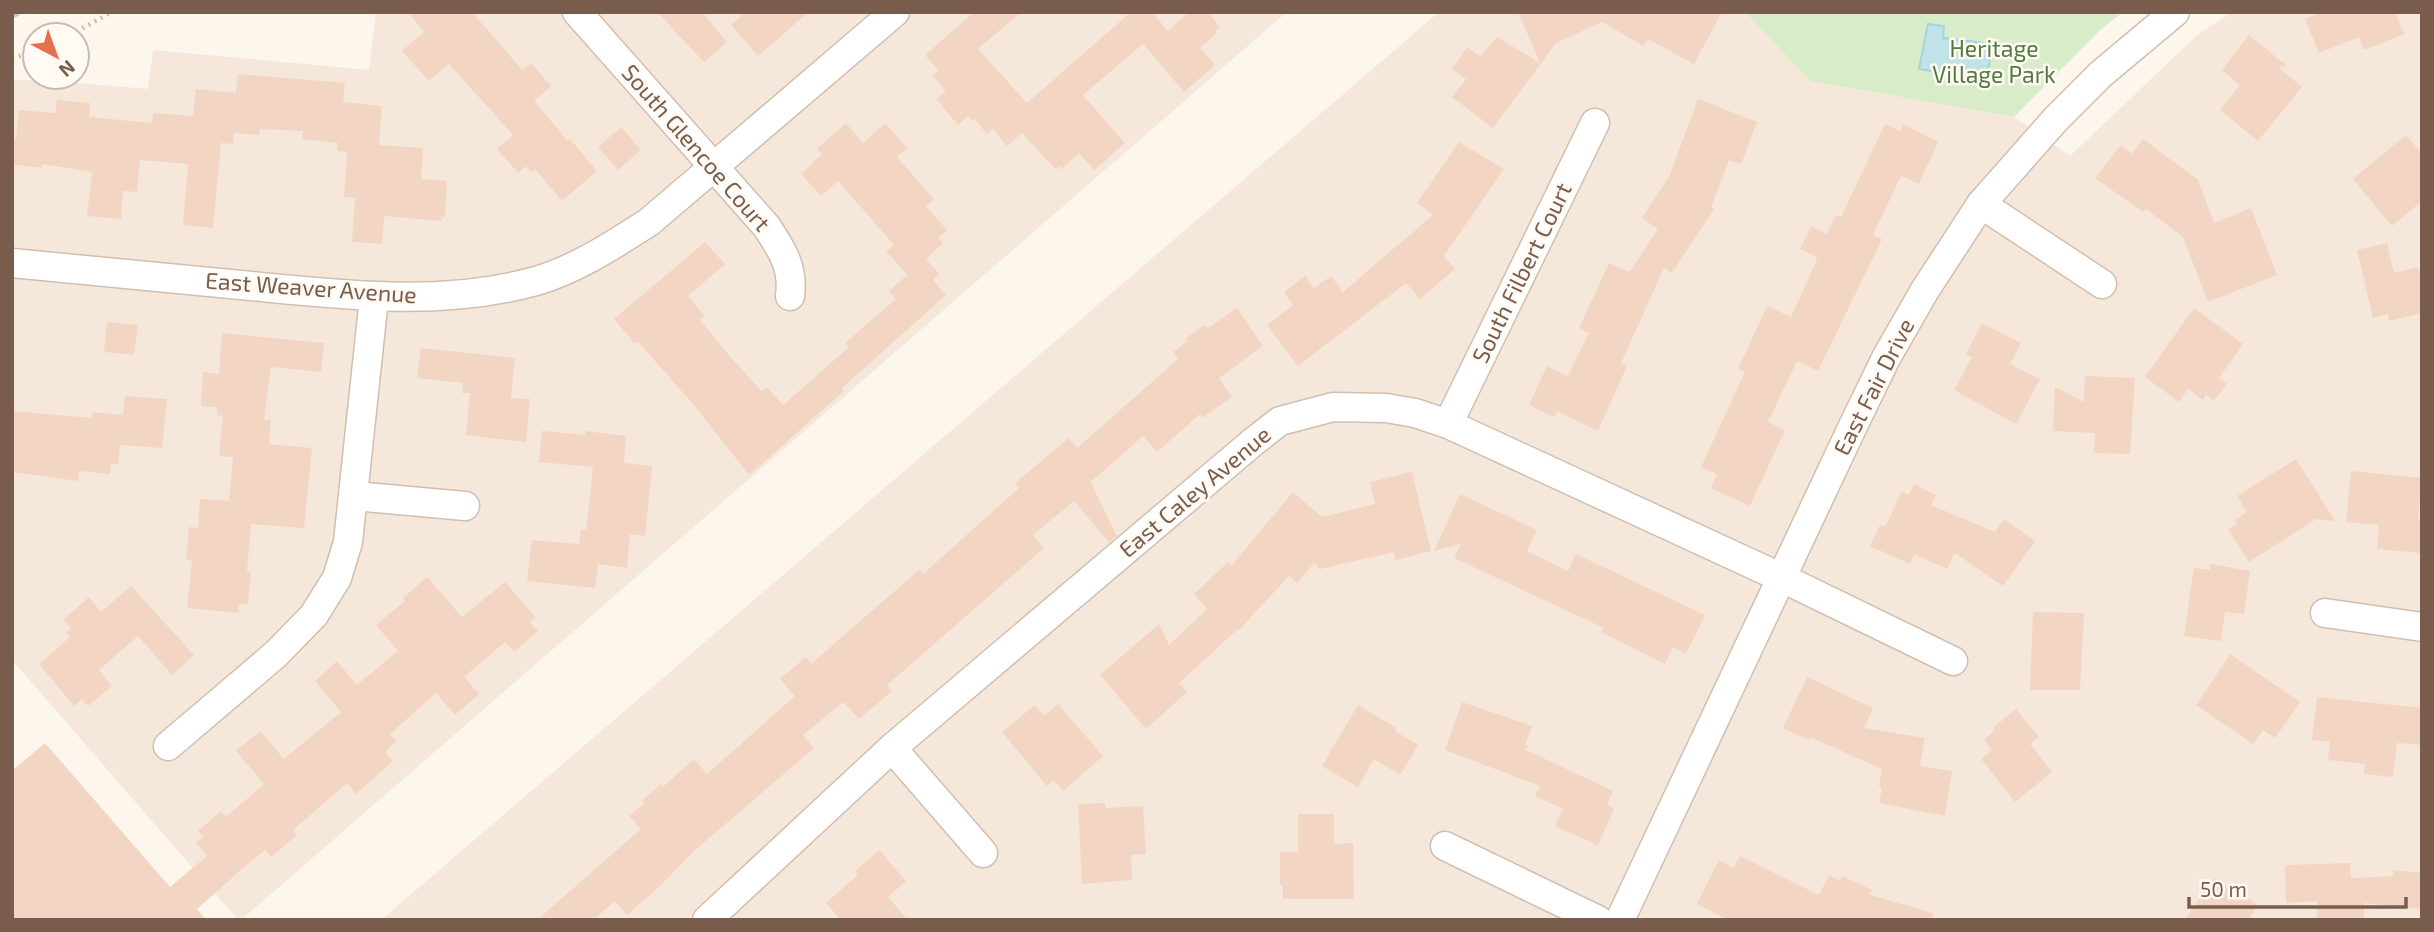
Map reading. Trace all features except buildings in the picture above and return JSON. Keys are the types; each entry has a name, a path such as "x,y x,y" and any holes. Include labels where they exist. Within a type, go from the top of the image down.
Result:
{"street":[{"name":"South Glencoe Court","path":"577,12 766,227 783,251 790,269 790,296"},
{"name":"East Fair Drive","path":"1620,920 1886,358 1925,290 1981,204 2055,120 2101,74 2175,12"},
{"name":"East Weaver Avenue","path":"12,263 374,298 463,295 536,281 610,248 649,222 889,14"},
{"name":"South Filbert Court","path":"1448,424 1595,123"},
{"path":"1981,204 2102,284"},
{"path":"168,746 276,654 314,615 337,578 348,542 374,298"},
{"name":"East Caley Avenue","path":"707,920 892,748 1280,421 1333,407 1386,408 1415,412 1448,424 1780,578"},
{"path":"354,496 466,506"},
{"path":"1780,578 1953,661"},
{"path":"2325,613 2422,627"},
{"path":"892,748 984,853"},
{"path":"1445,846 1598,920"}],"path":[{"path":"91,24 112,12"}],"shaded area":[{"path":"376,12 1287,12 238,920 12,660 12,80 21,80 21,91 91,91 91,84 148,89 153,50 369,70"},
{"path":"1439,12 1745,12 1810,81 2014,117 2070,156 2195,37 2231,12 2422,12 2422,920 381,920"}],"green space":[{"name":"Heritage Village Park","path":"1745,12 2123,12 2100,30 2014,117 1810,81"}],"water":[{"path":"1928,24 1944,26 1943,38 1993,44 1986,80 1919,69"}],"waterway":[{"path":"12,14 16,12"}]}
